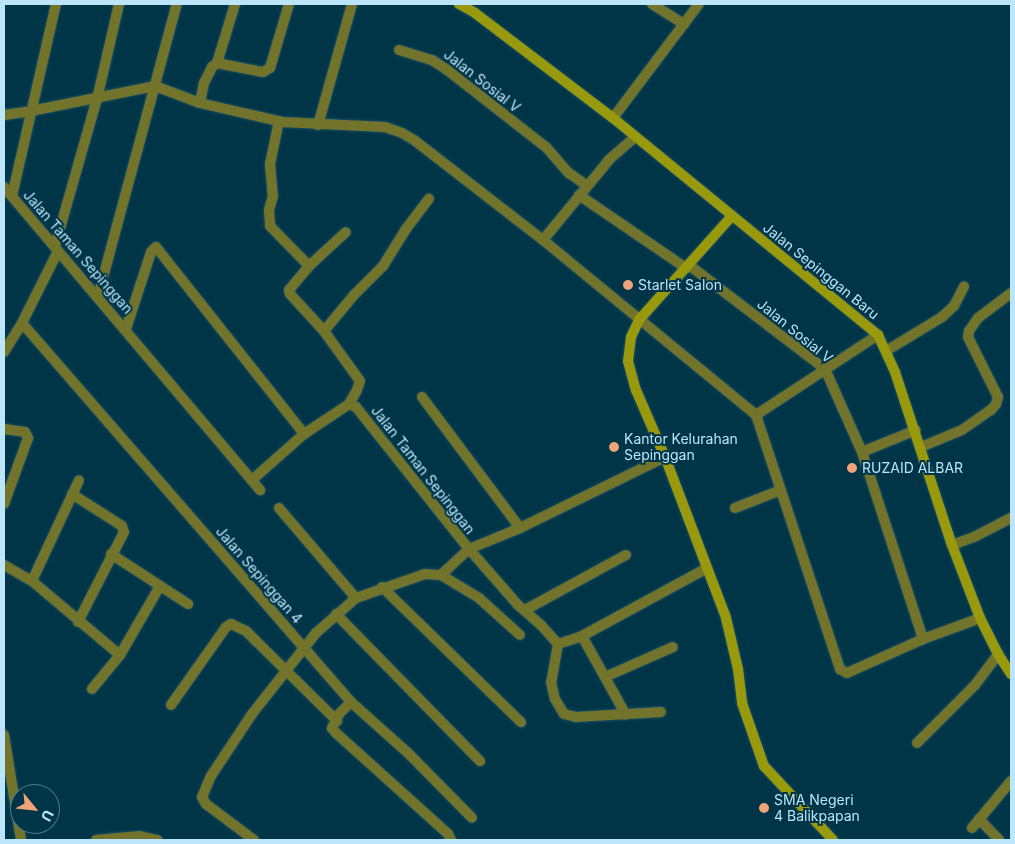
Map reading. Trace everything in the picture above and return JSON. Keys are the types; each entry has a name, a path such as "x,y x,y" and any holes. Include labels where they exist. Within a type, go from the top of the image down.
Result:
{"street":[{"path":"12,196 56,4"},
{"path":"4,352 22,323 56,249 97,99 119,4"},
{"path":"98,296 177,4"},
{"path":"200,103 204,83 212,67 217,64 235,4"},
{"path":"217,64 263,72 270,68 289,4"},
{"path":"318,125 352,4"},
{"name":"Jalan Sepinggan Baru","path":"459,4 475,13 613,118 731,217 878,335 916,430 952,545 980,618 998,654 1011,674"},
{"path":"652,4 684,24"},
{"path":"613,118 698,4"},
{"name":"Jalan Sosial V","path":"399,50 432,60 446,69 546,147 569,173 586,185"},
{"path":"4,114 97,99 154,86 200,103 279,121 318,125 385,127 402,133 543,240 756,414 840,669 843,673 848,673 923,639 980,618"},
{"path":"279,121 270,164 273,196 268,210 270,226 309,266"},
{"path":"543,240 586,185 609,160 635,137"},
{"name":"Jalan Taman Sepinggan","path":"4,187 126,329 260,490"},
{"name":"Jalan Sosial V","path":"579,194 688,267 825,369 862,452 923,639"},
{"path":"324,331 354,295 383,266 406,228 429,199"},
{"path":"731,217 639,320 631,337 628,361 636,390 665,457 707,568 730,636 738,669 742,703 764,766 833,840"},
{"path":"252,480 304,434 349,404 357,390 360,381 324,331 290,294 289,290 309,266 346,232"},
{"path":"126,329 151,252 156,247 304,434"},
{"path":"886,351 942,317 954,306 964,286"},
{"path":"921,447 962,430 992,410 996,404 998,397 968,337 969,331 978,318 1011,294"},
{"name":"Jalan Sepinggan 4","path":"22,323 351,702 408,753 472,818"},
{"path":"756,414 878,335"},
{"path":"422,398 520,528"},
{"name":"Jalan Taman Sepinggan","path":"349,404 356,407 469,549 520,528 665,457"},
{"path":"4,429 25,432 28,438 4,504"},
{"path":"862,452 916,430"},
{"path":"32,581 80,480"},
{"path":"735,508 781,490"},
{"path":"72,494 122,526 124,532 111,554 78,622"},
{"path":"279,508 356,598"},
{"path":"952,545 974,537 1011,518"},
{"path":"443,574 469,549 558,644"},
{"path":"111,554 188,604"},
{"path":"525,610 626,555"},
{"path":"4,565 32,581 78,622 120,655"},
{"path":"558,644 582,636 707,568"},
{"path":"248,839 206,804 202,797 211,776 252,714 285,670 336,614 356,598 382,587 425,574 443,574 479,598 520,635"},
{"path":"92,689 120,655 160,586"},
{"path":"382,587 521,722"},
{"path":"336,614 480,761"},
{"path":"171,705 226,627 231,624 246,631 337,721"},
{"path":"582,636 626,715"},
{"path":"558,644 551,682 555,699 564,714 576,717 661,712"},
{"path":"605,677 673,647"},
{"path":"917,743 975,685 998,654"},
{"path":"351,702 339,714 332,728 449,837"},
{"path":"4,735 21,840"},
{"path":"972,828 1011,781"},
{"path":"979,819 998,840"},
{"path":"96,840 140,836 158,840"}],"place":[{"name":"Starlet Salon","path":"628,285"},
{"name":"Kantor Kelurahan Sepinggan","path":"614,447"},
{"name":"RUZAID ALBAR","path":"852,468"},
{"name":"SMA Negeri 4 Balikpapan","path":"764,808"}]}
